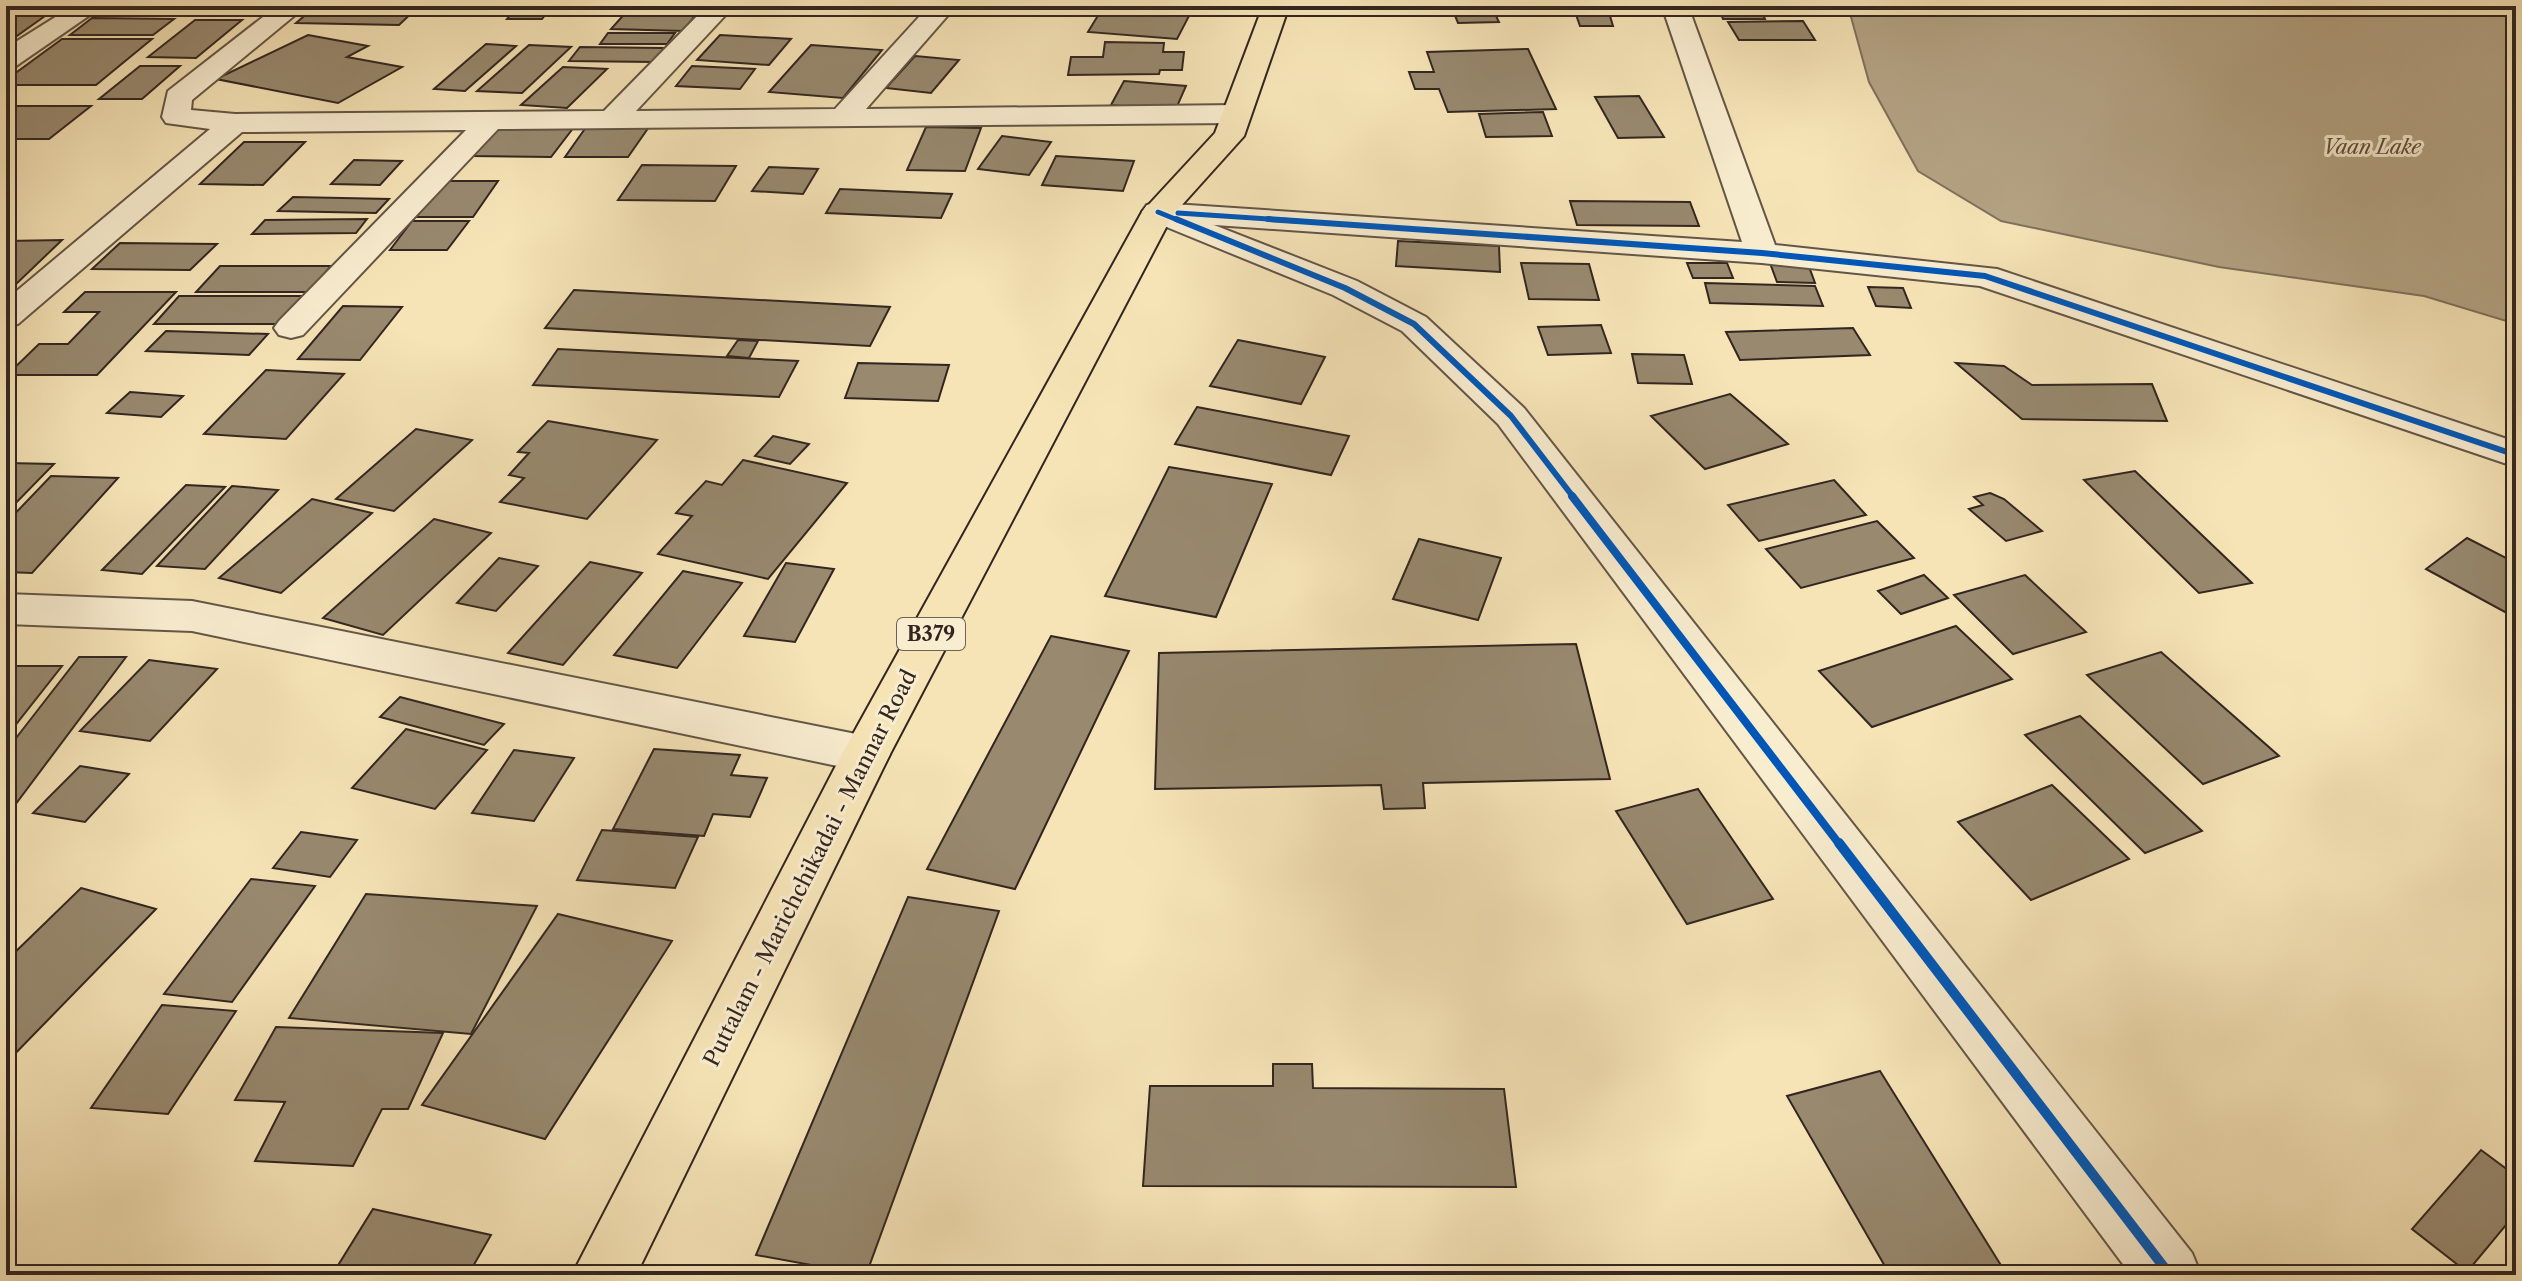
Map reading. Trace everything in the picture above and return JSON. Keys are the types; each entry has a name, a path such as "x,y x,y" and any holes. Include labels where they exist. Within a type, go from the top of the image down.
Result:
{"main road":[{"name":"Puttalam - Marichchikadai - Mannar Road","path":"603,1275 866,754 1158,212 1229,136 1276,6"}],"street":[{"path":"6,60 90,6"},
{"path":"293,6 178,97 176,117 235,123 1237,114"},
{"path":"610,121 721,6"},
{"path":"842,119 943,6"},
{"path":"1675,6 1762,253"},
{"path":"291,328 490,121"},
{"path":"6,317 235,123"},
{"path":"1158,212 1762,253 1985,276 2516,455"},
{"path":"1158,212 1345,288 1414,324 1511,416 2170,1275"},
{"path":"6,609 192,616 866,754"}],"water":[{"name":"Vaan Lake","path":"1848,6 2516,6 2516,324 2424,296 2219,267 2001,221 1918,171 1869,82"}],"building":[{"path":"112,6 178,6 174,9 108,9"},
{"path":"316,6 419,6 399,25 296,23"},
{"path":"518,6 552,6 542,19 507,19"},
{"path":"757,6 826,6 823,12 753,12"},
{"path":"851,6 920,6 916,14 847,13"},
{"path":"1451,6 1491,6 1499,22 1458,23"},
{"path":"1573,6 1607,6 1613,26 1580,26"},
{"path":"1718,6 1759,6 1765,19 1723,19"},
{"path":"1102,9 1189,16 1177,39 1088,32"},
{"path":"628,10 698,11 684,31 611,29"},
{"path":"6,16 45,16 14,38 6,38"},
{"path":"92,18 174,19 153,35 70,35"},
{"path":"195,20 242,20 196,58 148,57"},
{"path":"1803,21 1815,40 1739,40 1728,22"},
{"path":"608,33 675,33 667,44 600,44"},
{"path":"308,35 368,46 347,57 402,67 338,103 216,79"},
{"path":"720,35 791,39 769,65 697,60"},
{"path":"62,39 152,39 96,85 6,85 6,80"},
{"path":"1105,42 1164,43 1163,52 1184,52 1182,70 1160,70 1159,74 1068,75 1071,57 1103,57"},
{"path":"486,44 516,46 465,91 434,89"},
{"path":"529,45 571,47 522,93 477,91"},
{"path":"811,45 882,50 843,98 769,92"},
{"path":"580,47 664,48 654,62 569,61"},
{"path":"1528,49 1556,109 1448,112 1439,89 1415,89 1409,72 1434,72 1427,52"},
{"path":"915,56 959,60 931,93 886,88"},
{"path":"140,66 180,66 142,99 99,99"},
{"path":"692,66 755,69 740,89 676,86"},
{"path":"563,67 607,69 567,108 521,105"},
{"path":"1124,81 1186,86 1175,111 1111,105"},
{"path":"1639,96 1664,137 1618,138 1595,97"},
{"path":"6,106 91,106 49,139 6,139"},
{"path":"1543,112 1552,136 1486,137 1479,114"},
{"path":"589,123 651,124 628,157 565,157"},
{"path":"499,126 574,127 551,157 473,156"},
{"path":"926,127 981,128 965,171 907,170"},
{"path":"1002,136 1051,142 1029,175 978,169"},
{"path":"244,142 305,142 263,185 200,184"},
{"path":"1056,156 1134,161 1123,191 1042,185"},
{"path":"354,160 402,161 380,185 331,184"},
{"path":"642,165 736,166 715,201 618,200"},
{"path":"769,167 818,169 803,194 752,191"},
{"path":"443,181 498,181 473,217 416,217"},
{"path":"840,189 952,194 941,218 826,213"},
{"path":"293,197 389,199 376,213 278,211"},
{"path":"1570,201 1690,202 1699,226 1577,225"},
{"path":"367,219 356,233 252,234 265,220"},
{"path":"412,221 469,221 447,250 390,250"},
{"path":"62,240 13,287 6,287 6,241"},
{"path":"1398,241 1499,246 1500,272 1396,266"},
{"path":"120,243 217,244 190,270 92,269"},
{"path":"1521,263 1589,264 1599,300 1529,299"},
{"path":"1687,263 1727,263 1733,278 1693,278"},
{"path":"1770,263 1808,264 1815,283 1777,282"},
{"path":"220,266 331,266 309,292 196,292"},
{"path":"1705,283 1815,286 1823,306 1710,303"},
{"path":"1868,287 1903,288 1911,308 1876,306"},
{"path":"574,290 890,307 870,346 545,328"},
{"path":"85,292 176,292 97,375 7,375 39,344 68,344 99,312 64,312"},
{"path":"179,296 304,296 280,324 154,324"},
{"path":"343,306 402,307 360,360 298,359"},
{"path":"1601,325 1611,353 1548,355 1538,327"},
{"path":"1853,328 1870,355 1740,360 1726,332"},
{"path":"166,331 268,334 249,355 146,351"},
{"path":"738,340 758,341 749,358 727,356"},
{"path":"1238,340 1325,357 1301,404 1210,386"},
{"path":"558,349 798,361 779,397 533,385"},
{"path":"1632,354 1684,355 1692,384 1638,383"},
{"path":"858,363 949,365 938,401 845,398"},
{"path":"1956,363 2004,366 2032,385 2152,384 2167,421 2022,419"},
{"path":"266,370 344,374 286,439 204,434"},
{"path":"130,392 183,396 161,417 107,413"},
{"path":"1730,394 1788,444 1705,469 1651,416"},
{"path":"1197,407 1349,436 1331,475 1175,444"},
{"path":"548,421 657,440 587,519 500,502 524,478 509,475 529,453 518,452"},
{"path":"416,429 472,440 394,511 336,499"},
{"path":"773,436 809,444 790,464 755,456"},
{"path":"743,460 847,483 768,579 658,554 692,516 676,513 706,481 722,485"},
{"path":"6,463 54,464 6,513"},
{"path":"1169,467 1272,484 1216,617 1105,596"},
{"path":"2135,471 2252,583 2199,593 2084,480"},
{"path":"51,476 118,478 32,573 6,572 6,523"},
{"path":"1834,480 1866,515 1759,541 1728,505"},
{"path":"186,485 225,487 142,574 102,570"},
{"path":"232,486 278,490 205,569 157,566"},
{"path":"1990,493 2004,499 2042,531 2006,541 1969,509 1983,505 1974,497"},
{"path":"312,499 372,513 281,593 219,578"},
{"path":"434,519 491,533 383,635 323,618"},
{"path":"1877,521 1914,558 1801,588 1766,549"},
{"path":"2467,538 2516,563 2516,618 2426,569"},
{"path":"1419,539 1501,558 1478,620 1393,599"},
{"path":"499,558 538,566 496,611 457,603"},
{"path":"590,562 642,573 563,665 508,653"},
{"path":"786,563 834,569 795,642 744,636"},
{"path":"683,571 742,583 677,668 614,655"},
{"path":"1924,575 1948,598 1901,614 1878,591"},
{"path":"2025,575 2086,632 2013,654 1954,595"},
{"path":"1956,626 2012,679 1872,727 1819,671"},
{"path":"1051,636 1129,651 1015,889 927,869"},
{"path":"1576,644 1610,779 1423,783 1425,808 1384,809 1381,785 1155,789 1159,653"},
{"path":"2161,652 2279,756 2203,784 2087,675"},
{"path":"79,657 126,657 6,817 6,751"},
{"path":"149,660 217,669 150,741 80,731"},
{"path":"8,666 62,666 6,737 6,669"},
{"path":"400,697 504,724 484,745 380,717"},
{"path":"2080,716 2202,831 2145,853 2025,735"},
{"path":"406,729 487,750 435,809 352,788"},
{"path":"654,749 740,755 731,775 767,778 750,817 713,814 704,836 613,829"},
{"path":"514,750 574,758 534,821 472,813"},
{"path":"80,766 129,774 85,822 33,813"},
{"path":"2052,785 2129,859 2031,900 1958,822"},
{"path":"1698,789 1773,899 1687,924 1616,811"},
{"path":"602,830 698,837 675,888 577,880"},
{"path":"301,832 357,840 330,877 273,868"},
{"path":"251,879 315,886 232,1002 164,994"},
{"path":"81,888 156,909 6,1063 6,961"},
{"path":"366,894 537,906 471,1034 289,1018"},
{"path":"908,897 999,911 866,1275 756,1255"},
{"path":"558,914 672,941 545,1139 422,1105"},
{"path":"162,1005 236,1011 168,1114 91,1108"},
{"path":"276,1027 443,1033 408,1109 382,1109 353,1166 255,1161 285,1102 235,1100"},
{"path":"1273,1064 1312,1064 1313,1088 1504,1089 1516,1187 1143,1186 1150,1086 1273,1086"},
{"path":"1880,1071 2007,1275 1890,1275 1787,1096"},
{"path":"2481,1150 2516,1176 2516,1213 2467,1272 2412,1229"},
{"path":"373,1209 491,1235 468,1275 332,1275"}],"cycle path":[{"path":"1158,212 1345,288 1414,324 1511,416 2170,1275"},
{"path":"1178,213 1762,253 1985,276 2516,455"}]}
